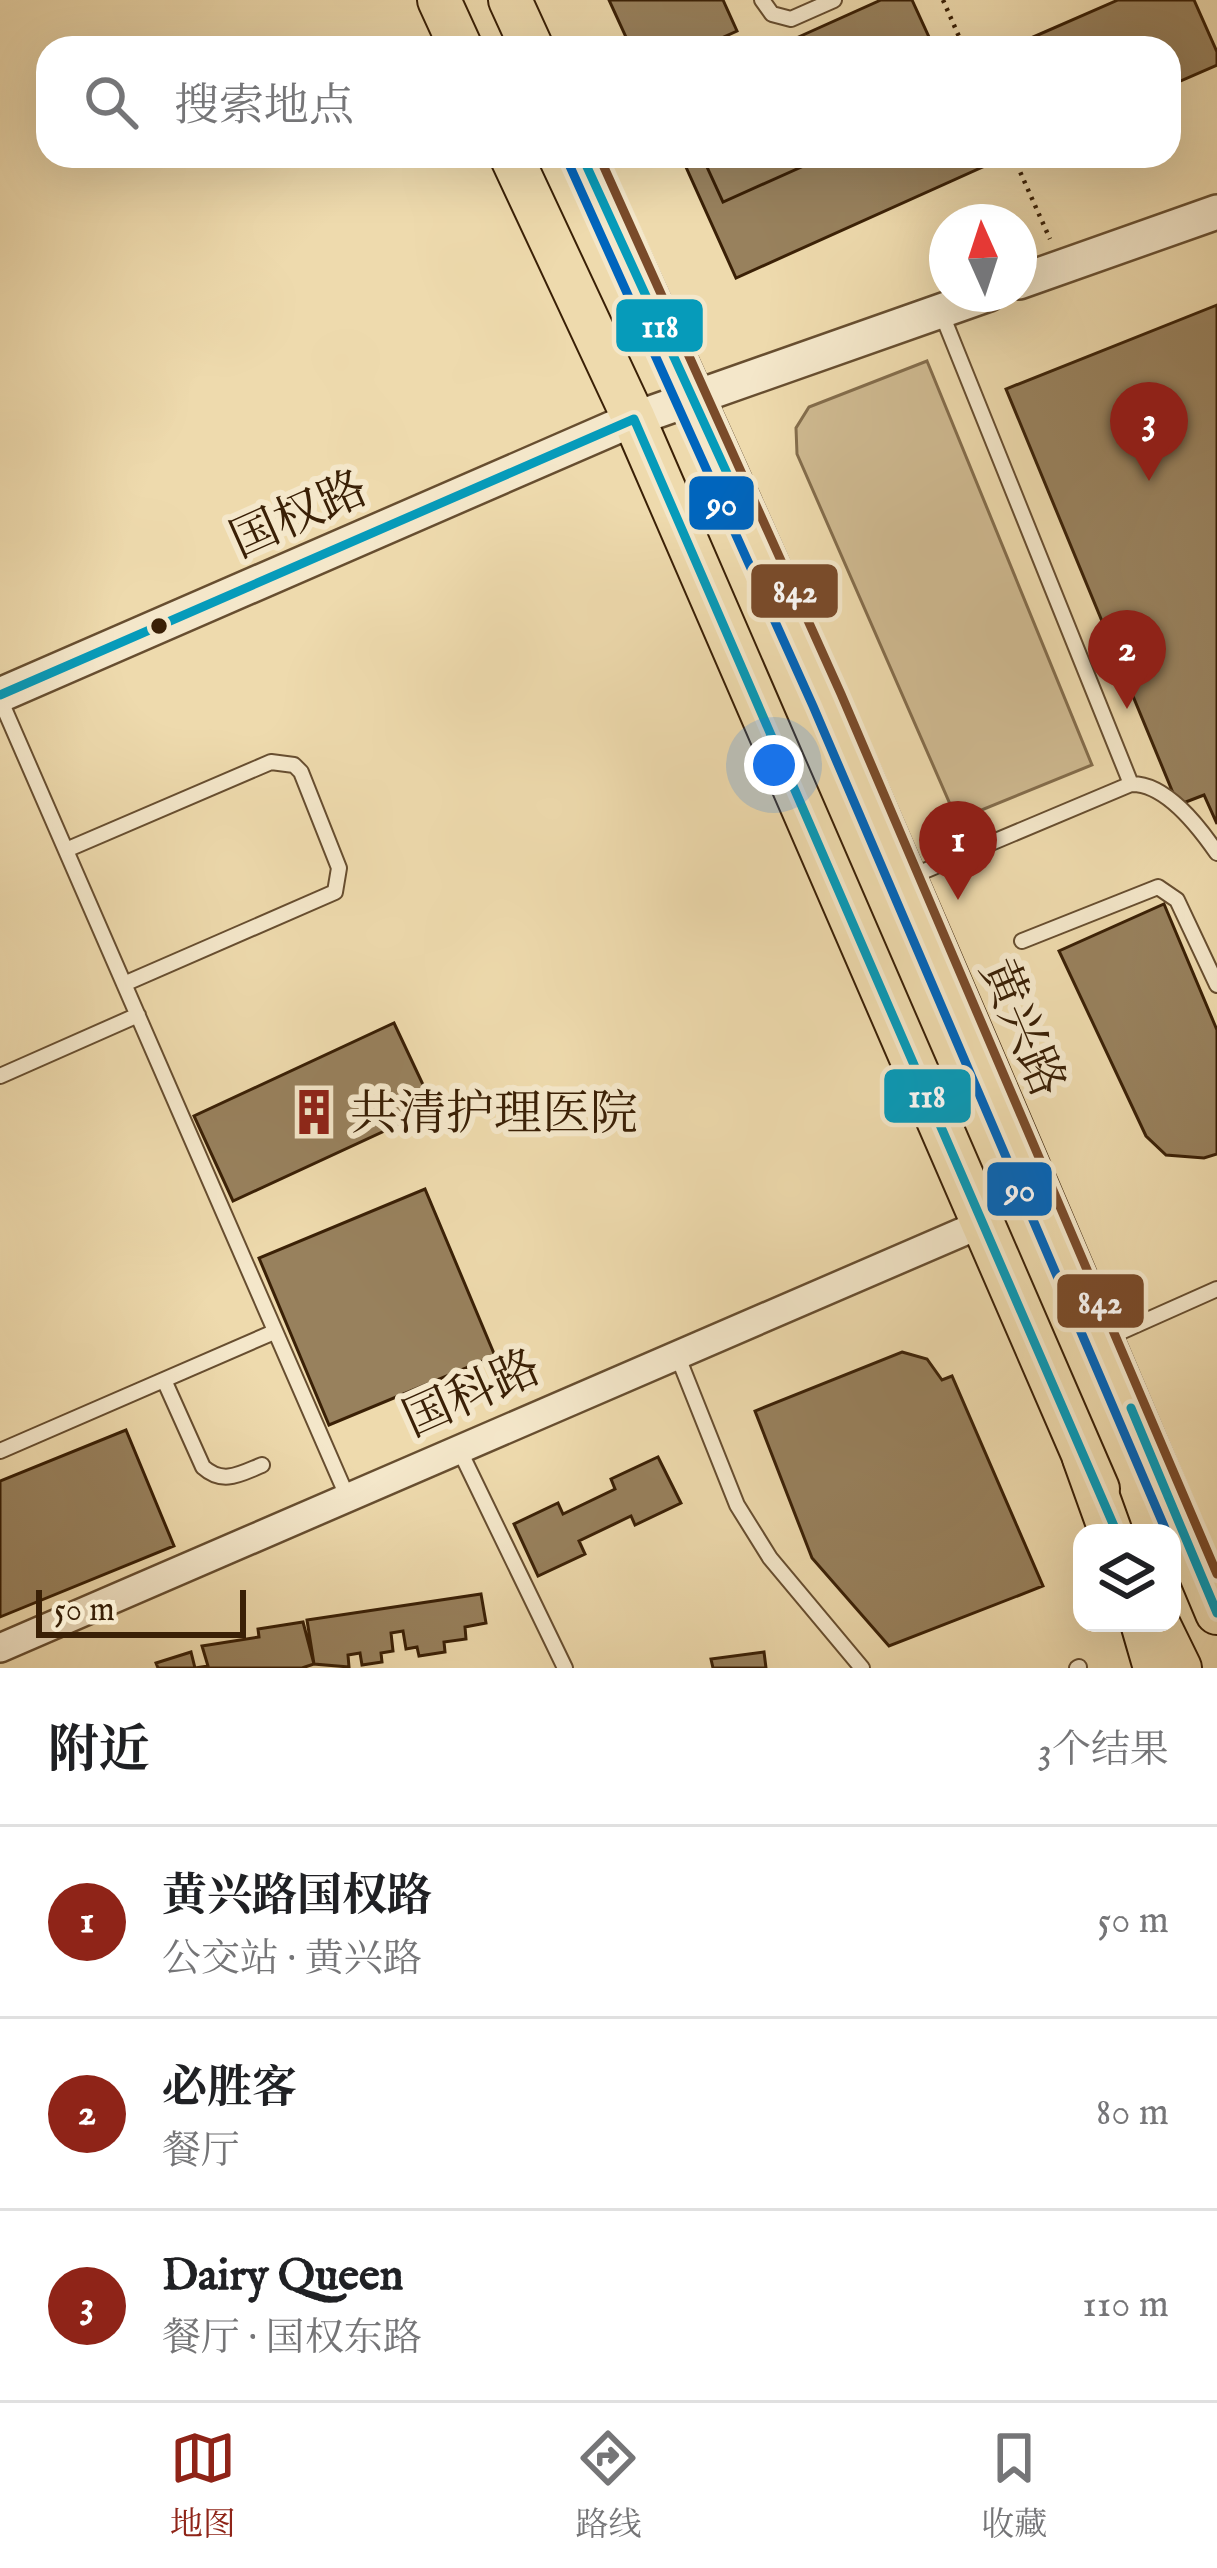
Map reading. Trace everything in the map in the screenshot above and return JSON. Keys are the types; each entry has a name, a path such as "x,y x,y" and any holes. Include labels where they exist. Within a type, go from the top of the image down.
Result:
{"main road":[{"path":"439,0 456,36"},
{"path":"510,0 526,36"},
{"path":"517,168 634,418 1110,1524"},
{"name":"黄兴路","path":"588,168 696,401 1217,1613"},
{"path":"1145,1632 1155,1668"},
{"path":"1162,1632 1180,1668"}],"street":[{"path":"1037,275 1217,212"},
{"name":"国权路","path":"0,697 634,418 696,401 941,312"},
{"name":"国科路","path":"0,1648 981,1224"}],"lane":[{"path":"762,0 772,14 791,19 835,0"},
{"path":"941,312 1131,784"},
{"path":"0,697 347,1496"},
{"path":"66,850 271,762 294,765 301,772 341,875 335,892 124,984"},
{"path":"904,879 1131,784 1142,784 1169,801 1217,853"},
{"path":"1022,941 1158,886 1178,900 1217,985"},
{"path":"0,1076 138,1016"},
{"path":"1102,1340 1217,1289"},
{"path":"0,1451 274,1333"},
{"path":"676,1352 737,1505 770,1558 862,1668"},
{"path":"164,1380 203,1467 212,1476 232,1478 262,1465"},
{"path":"458,1447 565,1668"}],"path":[{"path":"943,0 959,36"},
{"path":"1018,168 1063,266"}],"shaded area":[{"path":"927,361 1092,765 957,820 797,454 796,428 809,407"}],"building":[{"path":"609,0 723,0 737,31 726,36 626,36"},
{"path":"881,0 912,0 928,36 801,36"},
{"path":"881,0 912,0 928,36 801,36"},
{"path":"1118,0 1194,0 1217,52 1217,65 1181,81 1181,36 1036,36"},
{"path":"686,168 980,168 736,278"},
{"path":"707,168 799,168 723,202"},
{"path":"1217,305 1217,824 1204,795 1178,805 1006,389"},
{"path":"1164,904 1217,1030 1217,1154 1204,1158 1166,1155 1146,1136 1059,951"},
{"name":"共清护理医院","path":"394,1023 434,1108 233,1201 194,1116"},
{"path":"425,1189 495,1356 329,1425 259,1258"},
{"path":"902,1352 927,1359 942,1380 952,1376 1043,1586 889,1646 812,1558 755,1411"},
{"path":"126,1430 174,1546 0,1617 0,1481"},
{"path":"658,1457 681,1503 635,1525 631,1516 579,1541 585,1554 538,1576 514,1524 558,1503 563,1514 615,1489 611,1479"},
{"path":"481,1594 486,1623 465,1627 466,1639 444,1642 445,1652 419,1656 417,1647 406,1649 403,1631 391,1633 393,1651 381,1653 382,1662 362,1665 360,1653 348,1655 349,1667 314,1664 307,1620"},
{"path":"303,1622 314,1664 302,1668 195,1668 208,1666 202,1646 259,1637 258,1629"},
{"path":"191,1652 195,1668 158,1668 156,1663"},
{"path":"764,1652 766,1668 713,1668 711,1659"}],"transit line":[{"name":"90","path":"571,168 813,706 1163,1524"},
{"name":"118","path":"587,168 737,495"},
{"name":"842","path":"604,168 841,694 1217,1574"},
{"name":"118","path":"0,695 634,419 1113,1524"},
{"name":"118","path":"1131,1408 1217,1613"}],"place":[{"name":"Dairy Queen","path":"1149,481"},
{"name":"必胜客","path":"1127,709"},
{"name":"黄兴路国权路","path":"958,900"},
{"name":"共清护理医院","path":"314,1112"}]}
